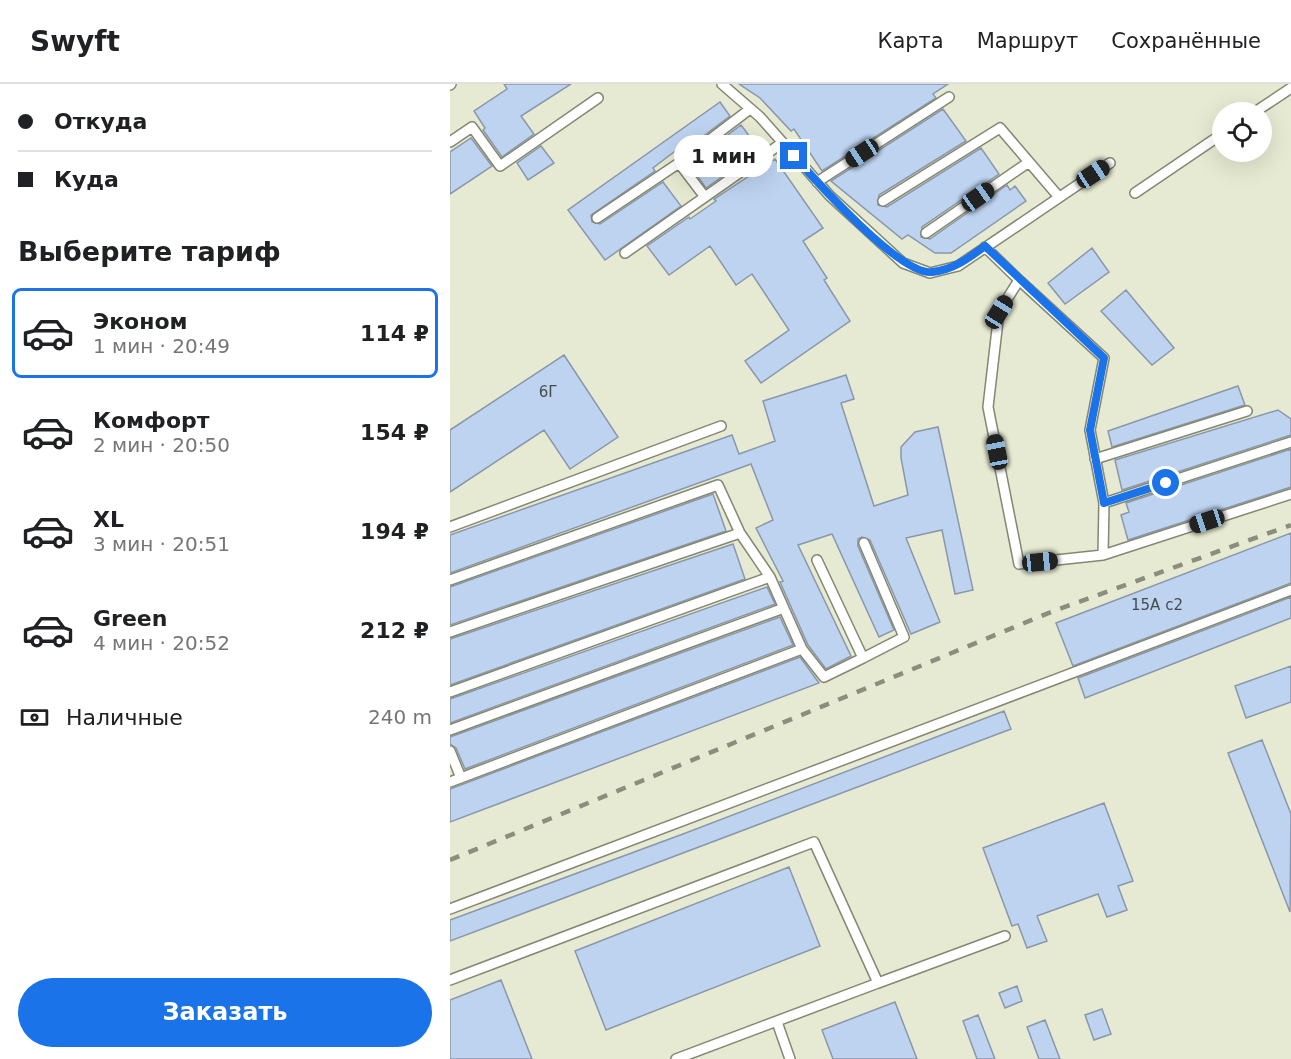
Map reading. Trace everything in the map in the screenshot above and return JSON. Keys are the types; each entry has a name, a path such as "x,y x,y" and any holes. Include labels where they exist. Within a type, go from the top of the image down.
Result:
{"lane":[{"path":"722,84 750,109 817,182 903,263 930,273 958,266 1110,163"},
{"path":"1270,102 1291,88"},
{"path":"817,182 949,97"},
{"path":"450,142 472,127 500,166 598,98"},
{"path":"597,218 679,163 750,109"},
{"path":"883,201 1000,128 1059,196"},
{"path":"1135,193 1212,141"},
{"path":"625,254 782,143"},
{"path":"926,233 1029,162"},
{"path":"679,163 705,197"},
{"path":"985,246 1104,358 1090,430 1104,503 1103,555"},
{"path":"1019,280 999,312 988,407 1019,564 1103,555 1291,494"},
{"path":"1095,459 1247,411"},
{"path":"450,527 722,426"},
{"path":"1104,503 1291,442"},
{"path":"450,580 718,485 740,533 770,576 802,649 824,677 904,637 864,543"},
{"path":"450,632 740,533"},
{"path":"817,560 863,658"},
{"path":"450,692 770,576"},
{"path":"450,909 1291,590"},
{"path":"450,730 784,608"},
{"path":"450,782 802,649"},
{"path":"450,751 460,778"},
{"path":"450,980 814,842 878,983"},
{"path":"676,1059 1005,936"},
{"path":"777,1022 790,1059"}],"building":[{"path":"504,84 571,84 521,116 534,134 502,157 483,130 485,128 474,111 507,89"},
{"path":"739,84 948,84 933,94 936,98 822,171 794,129 791,131 760,98"},
{"path":"720,102 730,116 681,153 678,149 653,168 655,171 591,215 592,222 600,224 663,182 681,206 605,260 568,210"},
{"path":"943,109 966,141 879,195 878,205 887,207 981,148 999,174 922,227 921,237 930,239 1007,185 1010,190 1015,186 1026,201 951,253 935,253 908,235 902,239 831,181"},
{"path":"741,125 760,150 706,188 689,164"},
{"path":"471,138 492,166 450,194 450,152"},
{"path":"541,146 554,163 528,180 517,163"},
{"path":"775,159 823,228 803,241 827,278 824,280 850,321 761,383 745,361 789,330 752,274 736,285 710,246 669,275 647,246 689,217 690,219 716,201 714,199"},
{"path":"1092,248 1109,272 1065,304 1048,283"},
{"path":"1126,290 1174,348 1152,365 1101,311"},
{"path":"564,355 618,437 570,469 544,430 450,492 450,430"},
{"path":"846,375 854,399 841,403 874,506 908,495 901,447 915,432 938,427 973,590 955,594 942,530 906,538 940,622 911,634 870,540 862,537 858,539 858,546 894,630 879,637 832,534 798,545 851,656 826,669 808,645 780,582 783,581 756,528 773,520 751,464 450,573 450,535 732,435 739,454 775,441 763,401"},
{"path":"1238,386 1245,405 1112,447 1108,431"},
{"path":"1278,410 1291,419 1291,435 1122,490 1115,460"},
{"path":"1291,449 1291,487 1128,540 1121,515 1129,512 1126,503"},
{"path":"713,494 726,531 450,625 450,587"},
{"path":"1291,533 1291,583 1073,666 1056,623"},
{"path":"733,544 745,579 450,685 450,639"},
{"path":"767,587 775,604 450,723 450,699"},
{"path":"1291,597 1291,618 1085,698 1078,678"},
{"path":"780,617 793,645 465,769 456,748 450,744 450,737"},
{"path":"800,657 819,683 450,822 450,789"},
{"path":"1291,666 1291,702 1246,718 1235,686"},
{"path":"1004,711 1011,729 450,941 450,920"},
{"path":"1262,740 1291,814 1290,912 1228,753"},
{"path":"1104,803 1133,881 1118,886 1127,910 1107,917 1098,894 1037,916 1047,941 1027,948 1018,924 1012,926 983,848"},
{"path":"789,867 820,946 606,1030 575,951"},
{"path":"501,980 532,1059 450,1059 450,1000"},
{"path":"1017,986 1022,1001 1005,1008 999,993"},
{"path":"895,1002 917,1059 833,1059 822,1030"},
{"path":"1102,1009 1111,1034 1094,1040 1085,1015"},
{"path":"978,1015 995,1059 977,1059 963,1021"},
{"path":"1045,1020 1060,1059 1039,1059 1027,1027"}],"railway":[{"path":"450,860 1051,612 1291,525"}],"route":[{"path":"794,156 830,196 903,263 930,273 958,266 985,246 1104,358 1090,430 1104,503 1166,483"}]}
